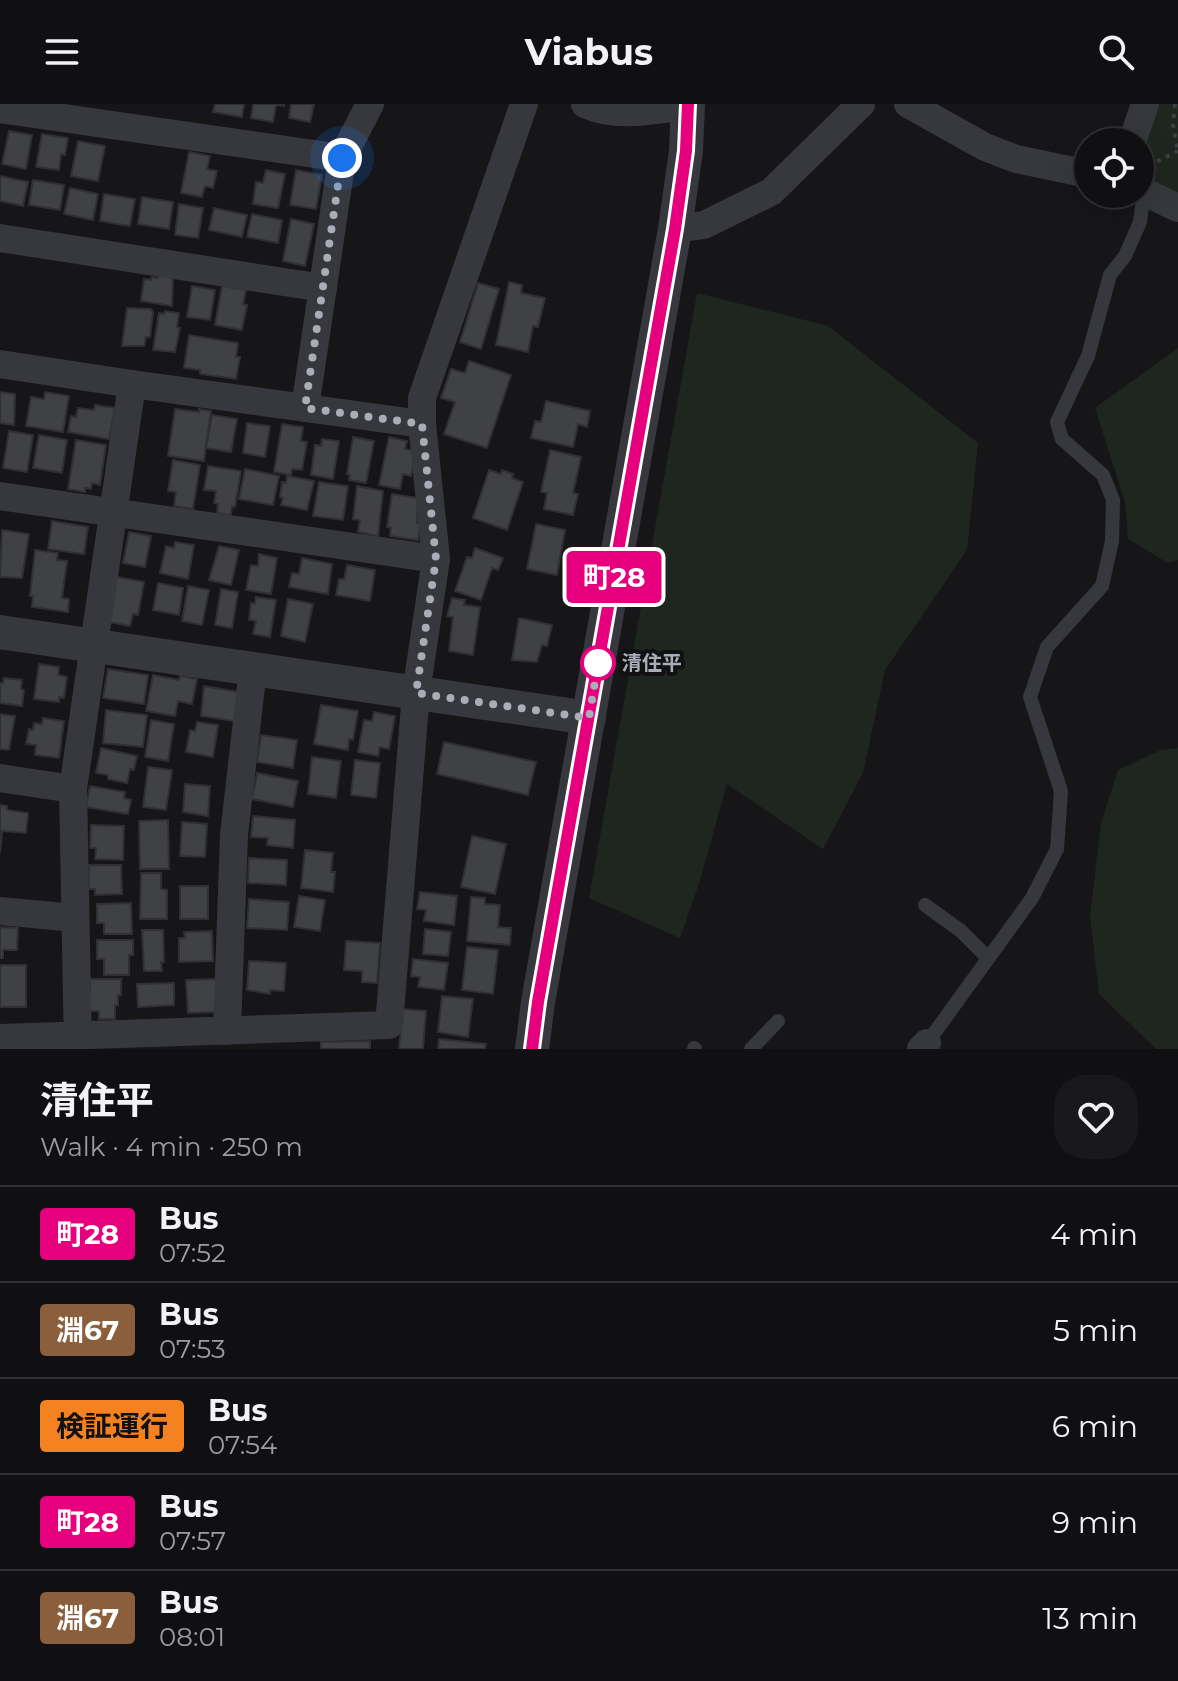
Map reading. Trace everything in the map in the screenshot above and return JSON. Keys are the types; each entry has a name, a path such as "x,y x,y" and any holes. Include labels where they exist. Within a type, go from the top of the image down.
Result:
{"street":[{"path":"305,408 342,158 370,104"},
{"path":"0,1038 78,1042 227,1031 389,1025 416,693 436,559 422,398 524,104"},
{"path":"532,1049 686,151 688,105 598,110 585,104"},
{"path":"675,229 704,225 771,192 861,104"},
{"path":"908,104 985,147 1016,159 1074,171"},
{"path":"1137,128 1145,104"},
{"path":"0,109 342,158"},
{"path":"1154,192 1178,208"},
{"path":"0,238 323,288"},
{"path":"0,364 422,424"},
{"path":"78,1042 73,789 132,384"},
{"path":"0,496 436,559"},
{"path":"0,632 589,718"},
{"path":"227,1031 234,835 253,669"},
{"path":"0,778 73,789"},
{"path":"0,911 75,918"}],"lane":[{"path":"924,1046 1032,898 1057,849 1061,791 1030,697 1047,647 1102,586 1112,541 1113,500 1103,475 1062,439 1057,422 1088,356 1110,275 1125,256 1140,222 1140,208"},
{"path":"925,905 961,931 988,958"},
{"path":"751,1049 778,1021"}],"path":[{"path":"1154,172 1178,151 1173,125 1175,104"}],"shaded area":[{"path":"1156,104 1178,104 1178,196 1154,185 1154,128 1148,128"},
{"path":"697,293 828,326 978,443 967,550 885,670 863,773 823,849 727,784 699,884 680,938 589,898"},
{"path":"1178,348 1178,560 1168,563 1128,539 1125,502 1095,408"},
{"path":"1178,748 1178,1049 1156,1049 1099,994 1090,916 1101,823 1118,770 1161,750"}],"building":[{"path":"215,104 244,104 242,117 213,112"},
{"path":"253,104 284,104 284,106 276,105 273,122 251,118"},
{"path":"291,104 314,104 310,122 289,118"},
{"path":"9,131 32,135 26,169 2,164"},
{"path":"42,134 68,138 65,155 61,154 59,170 36,167"},
{"path":"78,141 105,146 98,181 71,176"},
{"path":"189,152 210,156 207,169 217,171 213,188 205,186 202,197 181,193"},
{"path":"266,170 285,174 278,208 253,204 256,182 263,183"},
{"path":"296,170 322,175 316,209 290,205"},
{"path":"0,176 28,182 23,206 0,201"},
{"path":"33,180 64,185 60,210 29,205"},
{"path":"70,188 98,194 93,220 64,214"},
{"path":"104,194 135,199 130,226 100,221"},
{"path":"142,197 173,202 169,229 138,224"},
{"path":"179,204 203,208 198,238 175,235"},
{"path":"214,208 247,215 242,237 209,230"},
{"path":"252,214 282,220 278,243 247,237"},
{"path":"291,219 314,224 305,266 283,261"},
{"path":"158,275 173,277 172,306 141,301 144,279 158,278"},
{"path":"509,282 522,285 521,293 545,298 538,327 533,326 528,352 496,345"},
{"path":"478,283 499,289 481,349 460,342"},
{"path":"192,286 215,290 210,320 187,317"},
{"path":"222,286 246,290 243,304 247,305 242,330 215,325"},
{"path":"127,308 151,309 153,312 150,337 146,337 144,346 122,346"},
{"path":"165,311 179,313 177,327 180,328 175,352 153,350 159,313 164,314"},
{"path":"189,335 238,343 236,357 240,357 236,379 200,374 200,370 184,368"},
{"path":"469,361 511,375 487,448 444,434 455,402 441,398 445,386 451,369 465,373"},
{"path":"0,392 15,394 14,425 0,423"},
{"path":"45,392 69,396 63,432 26,426 31,397 44,399"},
{"path":"546,401 590,411 587,427 578,424 573,447 531,438 535,421 541,422"},
{"path":"95,405 115,408 109,439 68,432 71,416 76,417 78,408 94,410"},
{"path":"175,409 211,411 204,461 168,456"},
{"path":"212,415 237,419 231,452 206,448"},
{"path":"247,423 270,426 265,457 243,453"},
{"path":"282,424 303,427 301,441 307,442 302,470 292,469 291,475 274,472"},
{"path":"9,431 33,435 27,472 3,468"},
{"path":"39,435 67,440 62,473 33,468"},
{"path":"353,437 374,441 366,483 349,480 350,475 347,474"},
{"path":"389,437 407,441 405,449 416,451 411,476 403,474 400,489 379,485"},
{"path":"322,439 339,441 333,479 311,475 315,445 321,446"},
{"path":"76,440 106,445 100,485 92,483 91,489 85,488 85,492 68,489"},
{"path":"550,450 581,457 573,493 578,494 573,515 544,509 547,493 541,492"},
{"path":"173,460 200,465 193,509 174,506 176,492 168,491"},
{"path":"208,466 241,471 231,515 217,513 218,504 214,503 216,491 204,490"},
{"path":"245,469 279,476 273,505 239,499"},
{"path":"489,470 501,474 502,470 523,482 507,530 473,518"},
{"path":"287,476 314,481 307,510 281,505 282,482 286,483"},
{"path":"319,482 348,486 343,520 313,516"},
{"path":"357,486 383,491 378,536 358,532 360,520 353,519"},
{"path":"392,494 418,498 417,523 421,523 418,540 390,536 391,528 387,527"},
{"path":"52,521 88,527 84,554 48,549"},
{"path":"536,524 565,530 557,575 527,569"},
{"path":"2,530 29,534 22,578 0,577"},
{"path":"129,532 151,536 145,567 123,563"},
{"path":"175,542 194,545 188,579 160,573 166,546 174,548"},
{"path":"219,546 239,550 231,585 209,580"},
{"path":"475,548 503,558 498,570 492,568 481,600 455,591 467,557 472,558"},
{"path":"35,550 58,553 57,560 67,561 62,598 69,599 68,612 32,607 33,596 30,596"},
{"path":"259,554 277,558 271,594 246,590 251,565 258,566"},
{"path":"302,558 332,564 328,594 289,587 292,573 299,574"},
{"path":"347,565 375,570 370,601 336,595 339,579 344,579"},
{"path":"117,577 144,582 138,615 133,614 130,626 109,622"},
{"path":"158,583 183,588 179,615 153,610"},
{"path":"188,586 209,590 202,625 182,621"},
{"path":"221,589 238,592 232,628 215,625"},
{"path":"256,597 276,600 270,637 253,634 256,621 249,620 251,603 255,604"},
{"path":"452,598 465,600 464,605 480,607 473,655 449,651 453,617 447,616"},
{"path":"288,599 313,604 305,642 281,636"},
{"path":"519,618 552,625 547,646 542,645 537,662 512,660"},
{"path":"39,664 59,667 58,675 67,677 64,698 59,697 59,702 34,699"},
{"path":"108,669 148,675 144,704 103,698"},
{"path":"153,675 179,680 180,676 197,679 192,704 178,701 175,716 146,711"},
{"path":"4,678 22,680 22,706 0,703 0,683"},
{"path":"204,686 239,692 234,721 201,716"},
{"path":"321,705 358,711 348,750 314,744"},
{"path":"106,710 147,715 143,747 103,743"},
{"path":"374,712 395,716 389,749 380,747 378,756 358,752 364,720 372,721"},
{"path":"0,714 15,716 9,750 0,749"},
{"path":"43,718 64,721 59,758 35,755 36,745 26,744 29,729 33,730 34,723 42,724"},
{"path":"151,720 174,724 168,761 145,757"},
{"path":"197,722 218,725 213,757 186,752 190,730 195,731"},
{"path":"261,735 297,740 293,768 257,762"},
{"path":"444,742 536,762 528,795 437,774"},
{"path":"101,748 137,756 127,783 96,773"},
{"path":"312,757 341,761 336,798 308,794"},
{"path":"355,760 380,763 376,798 351,795"},
{"path":"148,767 172,770 166,810 143,807"},
{"path":"257,773 298,781 293,807 252,799"},
{"path":"185,784 210,786 208,816 183,812"},
{"path":"90,786 125,792 124,798 131,800 128,814 86,807"},
{"path":"0,805 7,806 7,810 28,813 26,833 2,831 0,853"},
{"path":"253,816 295,820 293,848 267,845 268,838 251,837"},
{"path":"168,820 169,869 140,869 139,821"},
{"path":"182,822 207,824 205,857 180,856"},
{"path":"91,825 124,826 123,860 95,859 96,848 90,848"},
{"path":"472,836 506,844 495,894 461,887"},
{"path":"305,850 333,853 333,892 301,888"},
{"path":"249,858 287,860 286,885 248,883"},
{"path":"89,865 121,865 122,894 95,895 95,889 89,889"},
{"path":"141,873 161,873 161,889 167,890 167,919 140,919"},
{"path":"180,886 208,886 208,919 180,919"},
{"path":"420,892 457,896 454,925 424,921 426,910 417,909"},
{"path":"299,896 325,900 320,931 294,927"},
{"path":"471,897 485,898 485,904 500,905 498,927 511,928 510,945 467,941"},
{"path":"249,899 289,902 287,930 247,928"},
{"path":"131,903 132,934 104,934 104,923 97,923 97,904"},
{"path":"0,927 18,928 17,950 3,950 3,958 0,958"},
{"path":"425,929 451,932 448,956 423,954"},
{"path":"142,930 163,930 162,971 144,971"},
{"path":"212,931 213,961 179,962 179,938 185,938 184,932"},
{"path":"97,940 133,940 129,975 104,975 104,959 97,959"},
{"path":"346,941 380,943 377,983 362,982 362,971 344,970"},
{"path":"467,947 498,950 493,994 462,990"},
{"path":"413,959 448,963 444,990 418,987 420,977 411,976"},
{"path":"249,961 286,963 284,991 270,990 270,994 247,990"},
{"path":"0,965 26,965 26,1007 0,1007"},
{"path":"90,979 121,979 115,1019 99,1019 99,1011 90,1011"},
{"path":"217,979 218,1012 188,1013 186,980"},
{"path":"174,983 174,1005 138,1007 137,984"},
{"path":"442,996 473,999 468,1037 438,1032"},
{"path":"403,1009 426,1011 423,1049 399,1049"},
{"path":"439,1039 486,1044 485,1049 438,1049"},
{"path":"370,1041 370,1049 321,1049 321,1042"}],"bus line":[{"name":"町28","path":"532,1049 675,229 686,151 688,104"}],"place":[{"name":"清住平","path":"598,663"}],"route":[{"path":"342,158 305,408 422,424 436,559 416,693 589,718 599,657 598,663"}]}
